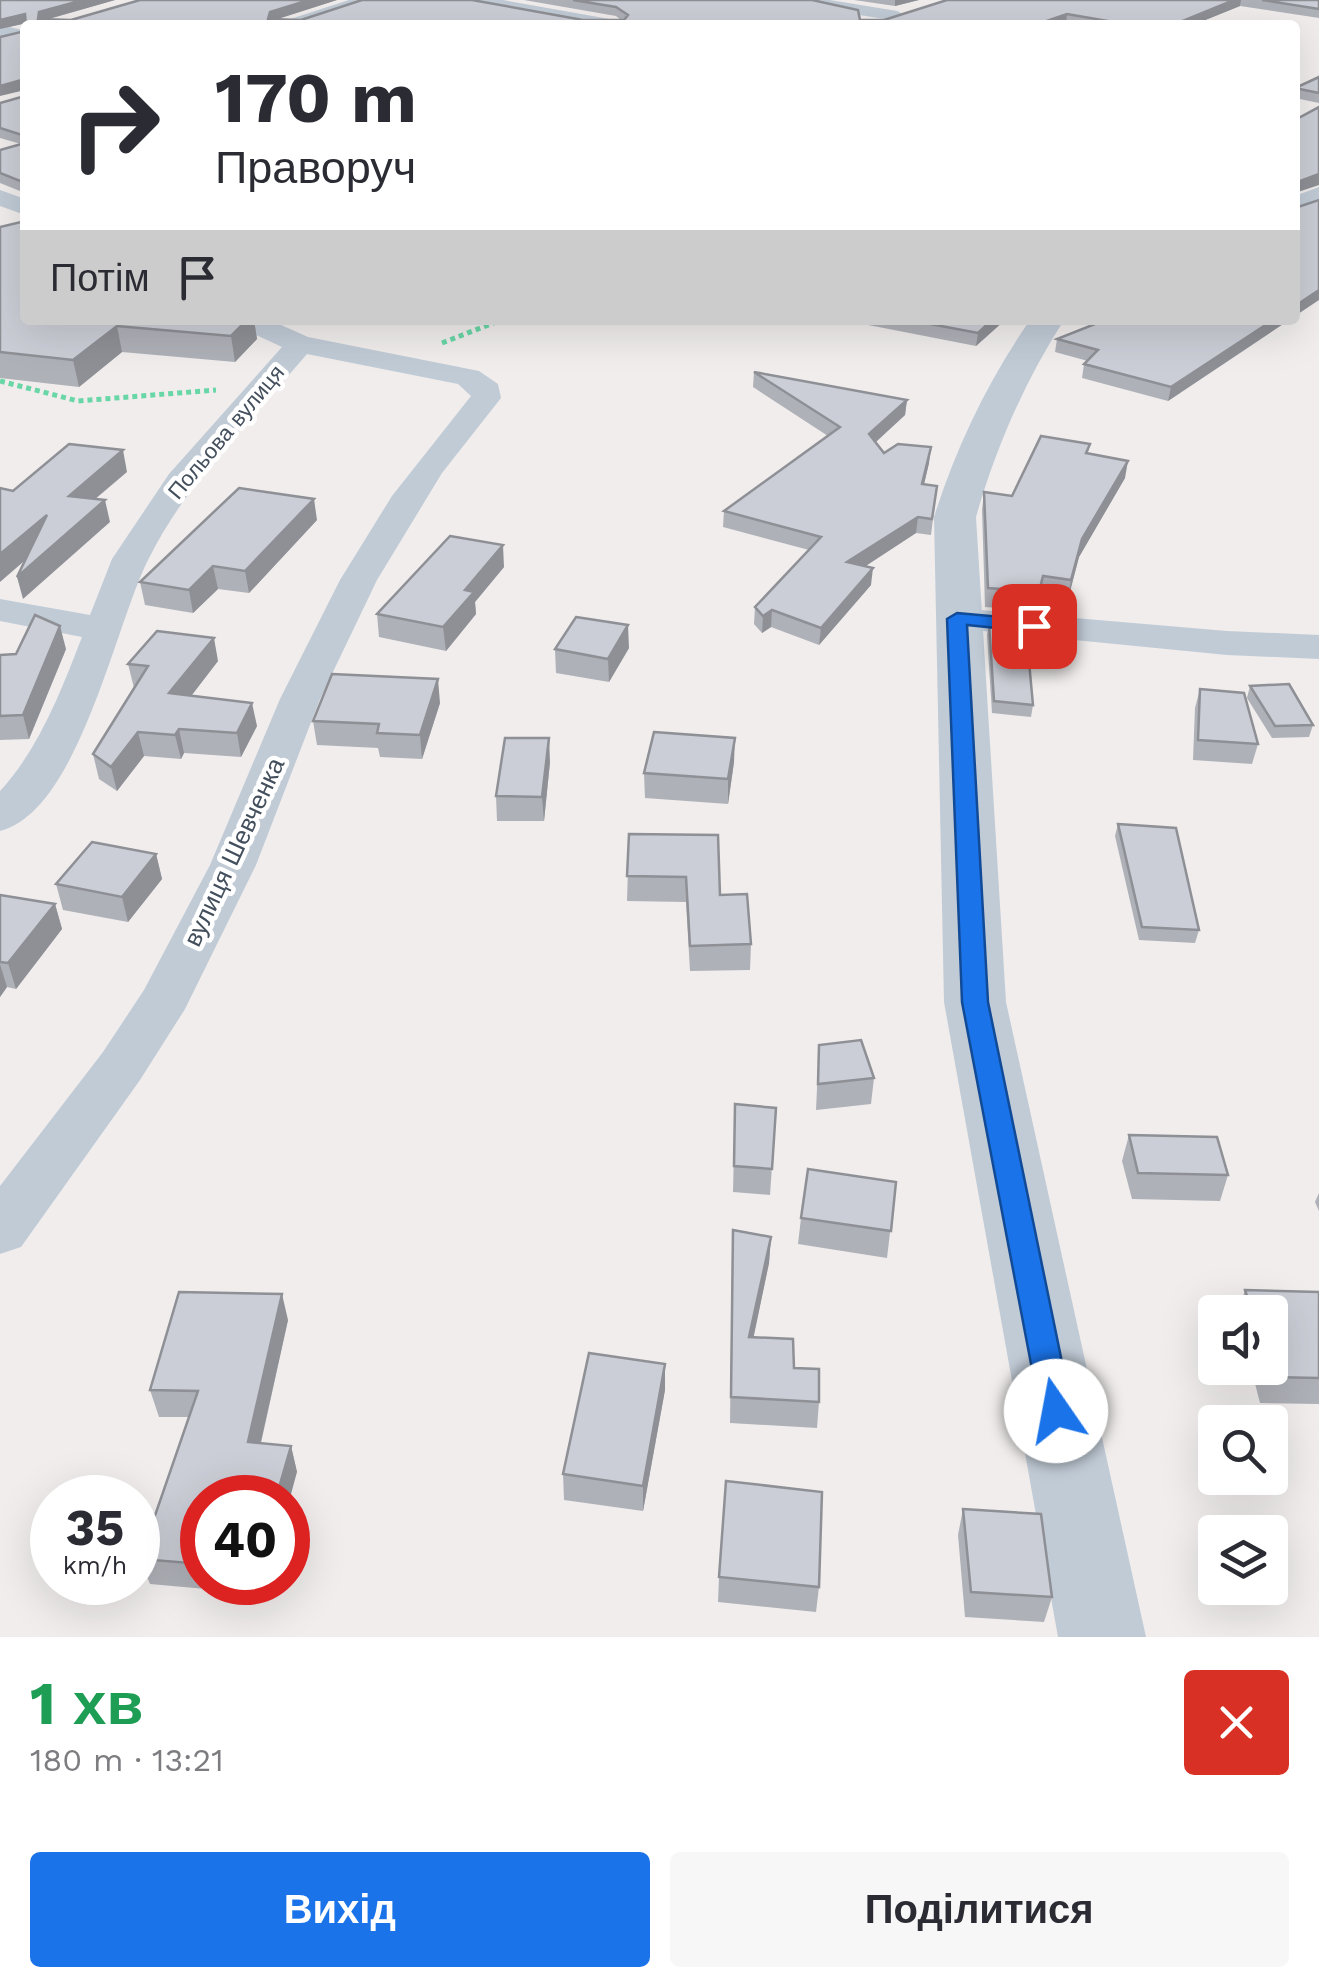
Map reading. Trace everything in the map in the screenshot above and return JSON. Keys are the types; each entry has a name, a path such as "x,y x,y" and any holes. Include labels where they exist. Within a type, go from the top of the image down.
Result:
{"street":[{"path":"298,20 368,0"},
{"path":"472,0 587,20"},
{"path":"797,0 906,13 882,20"},
{"path":"535,20 554,14"},
{"path":"258,325 300,344"},
{"path":"1044,325 1022,358 971,463 955,518 957,619 975,1002 1102,1637"},
{"name":"Польова вулиця","path":"0,816 39,775 85,681 130,560 181,481 300,344"},
{"name":"вулиця Шевченка","path":"0,1230 158,1010 222,888 271,778 300,699 343,612 395,515 486,398 487,390 480,382 442,370 300,344"},
{"path":"0,610 104,629"},
{"path":"957,619 1227,643 1319,647"}],"path":[{"path":"0,381 78,401 264,386"}],"building":[{"path":"0,0 83,0 39,12 38,19 71,20 26,20 25,14 0,20"},
{"path":"140,0 309,0 270,12 268,19 301,20 71,20"},
{"path":"362,0 472,0 583,20 301,20"},
{"path":"573,0 812,0 858,10 860,20 624,20 628,15 616,7"},
{"path":"947,0 1234,0 1185,20 1102,20 1067,14 1050,20 884,20"},
{"path":"1262,0 1319,0 1319,9"},
{"path":"20,32 20,80 0,86 0,37"},
{"path":"1319,77 1319,93 1300,89"},
{"path":"20,97 20,134 0,128 0,103"},
{"path":"1319,107 1319,174 1300,181 1300,117"},
{"path":"20,144 20,181 0,173 0,150"},
{"path":"1319,200 1319,290 1300,303 1300,206"},
{"path":"20,222 20,325 242,325 231,336 117,326 73,360 0,352 0,227"},
{"path":"936,325 987,325 978,333"},
{"path":"1092,325 1265,325 1171,387 1084,364 1098,350 1057,339"},
{"path":"754,372 907,400 869,434 884,453 898,444 931,447 922,484 937,486 932,519 918,517 847,562 873,568 821,628 772,610 763,616 755,607 821,537 724,511 840,427"},
{"path":"1041,436 1090,444 1086,453 1128,461 1082,539 1071,580 1043,576 1039,592 988,588 984,492 1012,496"},
{"path":"69,444 123,450 69,496 105,500 17,577 47,515 0,554 0,488 13,491"},
{"path":"239,488 314,499 245,571 213,566 189,590 140,582"},
{"path":"450,536 503,545 465,590 474,592 443,627 377,614"},
{"path":"35,615 60,626 23,715 0,716 0,655 16,654"},
{"path":"576,617 628,625 608,659 555,649"},
{"path":"989,623 1032,628 1028,651 1033,705 994,701"},
{"path":"157,631 214,638 169,693 252,703 237,733 179,729 175,735 138,732 111,767 93,754 148,666 128,664"},
{"path":"332,674 438,679 420,735 377,733 379,724 313,721"},
{"path":"1289,684 1313,725 1275,726 1250,686"},
{"path":"1200,689 1244,693 1258,744 1198,740"},
{"path":"654,732 735,738 728,779 644,773"},
{"path":"505,738 549,738 542,797 496,796"},
{"path":"1118,824 1176,828 1199,930 1142,927"},
{"path":"629,834 718,835 720,895 747,894 751,944 690,946 686,877 627,876"},
{"path":"92,842 156,854 122,897 56,884"},
{"path":"0,895 55,904 8,963 0,962"},
{"path":"861,1040 874,1078 818,1084 819,1045"},
{"path":"735,1104 776,1108 772,1169 734,1166"},
{"path":"1129,1135 1217,1137 1228,1175 1138,1173"},
{"path":"808,1169 896,1182 891,1231 801,1218"},
{"path":"733,1230 771,1237 749,1337 793,1339 794,1368 819,1369 819,1402 731,1397"},
{"path":"1245,1290 1319,1292 1319,1378 1288,1377 1288,1295 1247,1295"},
{"path":"179,1292 282,1294 248,1442 291,1446 283,1475 180,1475 180,1562 160,1561 160,1501 198,1391 150,1390"},
{"path":"589,1353 665,1364 643,1486 563,1474"},
{"path":"726,1481 822,1492 819,1587 719,1577"},
{"path":"963,1509 1041,1514 1052,1597 971,1592"}],"route":[{"path":"1034,626 957,619 975,1002 1056,1411"}]}
